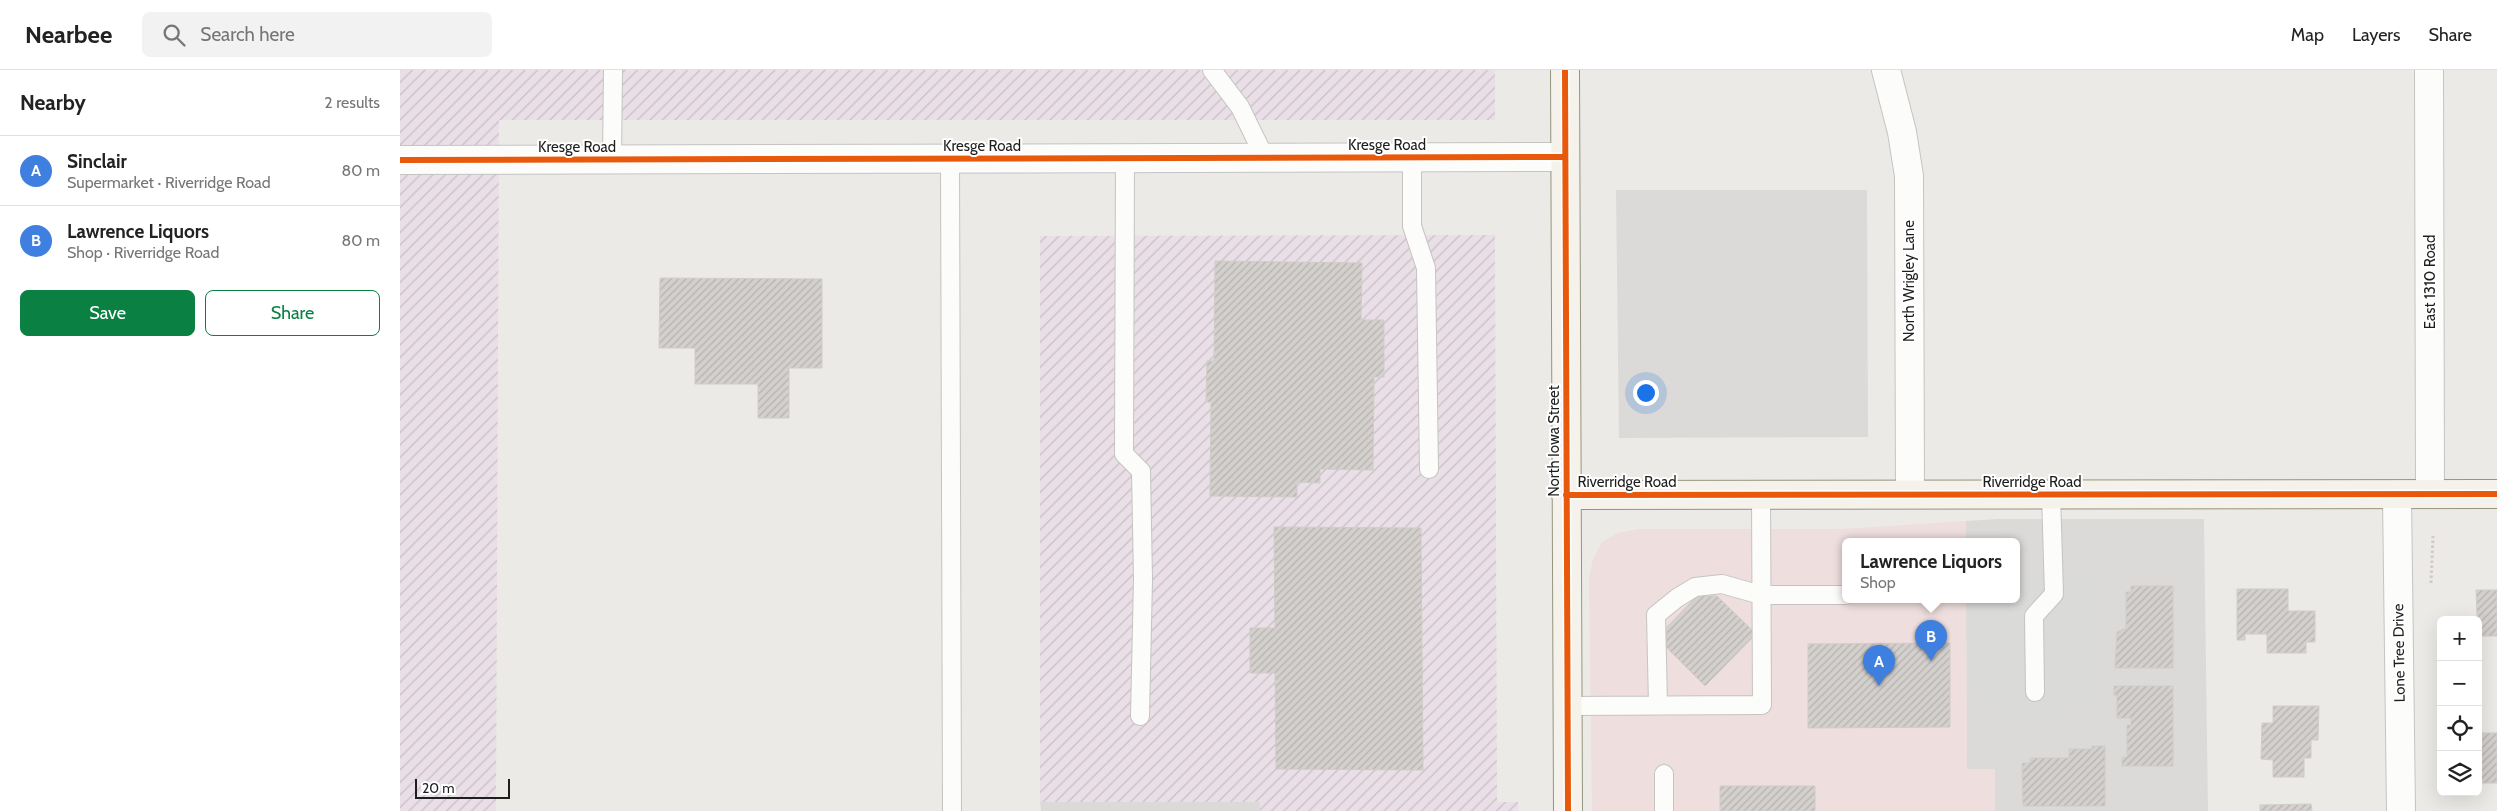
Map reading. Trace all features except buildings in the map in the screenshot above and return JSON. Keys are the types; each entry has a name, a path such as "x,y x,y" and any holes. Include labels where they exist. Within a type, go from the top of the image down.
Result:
{"street":[{"name":"North Iowa Street","path":"1565,70 1568,811"},
{"name":"North Wrigley Lane","path":"1886,70 1902,132 1909,176 1910,494"},
{"name":"East 1310 Road","path":"2429,70 2430,494"},
{"name":"Kresge Road","path":"400,160 1565,157"},
{"name":"Riverridge Road","path":"1566,495 2051,494 2397,496 2497,494"},
{"name":"Lone Tree Drive","path":"2397,496 2401,811"}],"lane":[{"path":"612,159 613,70"},
{"path":"1212,70 1240,107 1265,158"},
{"path":"1412,157 1412,226 1426,268 1429,469"},
{"path":"950,158 952,811"},
{"path":"1125,158 1124,454 1141,471 1143,579 1140,716"},
{"path":"1567,706 1762,705 1761,494"},
{"path":"2035,692 2034,616 2054,594 2051,494"},
{"path":"1658,705 1656,615 1676,598 1695,587 1722,584 1761,595 1842,595"},
{"path":"1664,774 1664,811"}],"shaded area":[{"path":"400,70 1495,70 1495,120 499,120 496,811 400,811"},
{"path":"1616,190 1867,190 1868,437 1619,438"},
{"path":"1495,235 1497,802 1518,802 1518,811 1260,811 1260,802 1040,802 1040,236"},
{"path":"1998,519 2204,519 2208,811 1995,811 1995,769 1967,770 1966,603 2020,603 2020,538 1966,538 1966,521"},
{"path":"1966,521 1966,538 1842,538 1842,603 1966,603 1967,769 1995,769 1995,811 1592,811 1589,578 1593,559 1602,542 1618,533 1638,529 1842,529"},
{"path":"2020,573 2097,573 2098,700 2060,700 2060,725 1997,726 1997,701 1972,700 1971,603 2020,603"},
{"path":"1040,802 1260,802 1260,811 1041,811"}],"cycle path":[{"path":"1565,70 1568,811"},
{"path":"400,160 1565,157"},
{"path":"1566,495 2497,494"}],"place":[{"name":"Lawrence Liquors","path":"1931,661"},
{"name":"Sinclair","path":"1879,686"}]}
